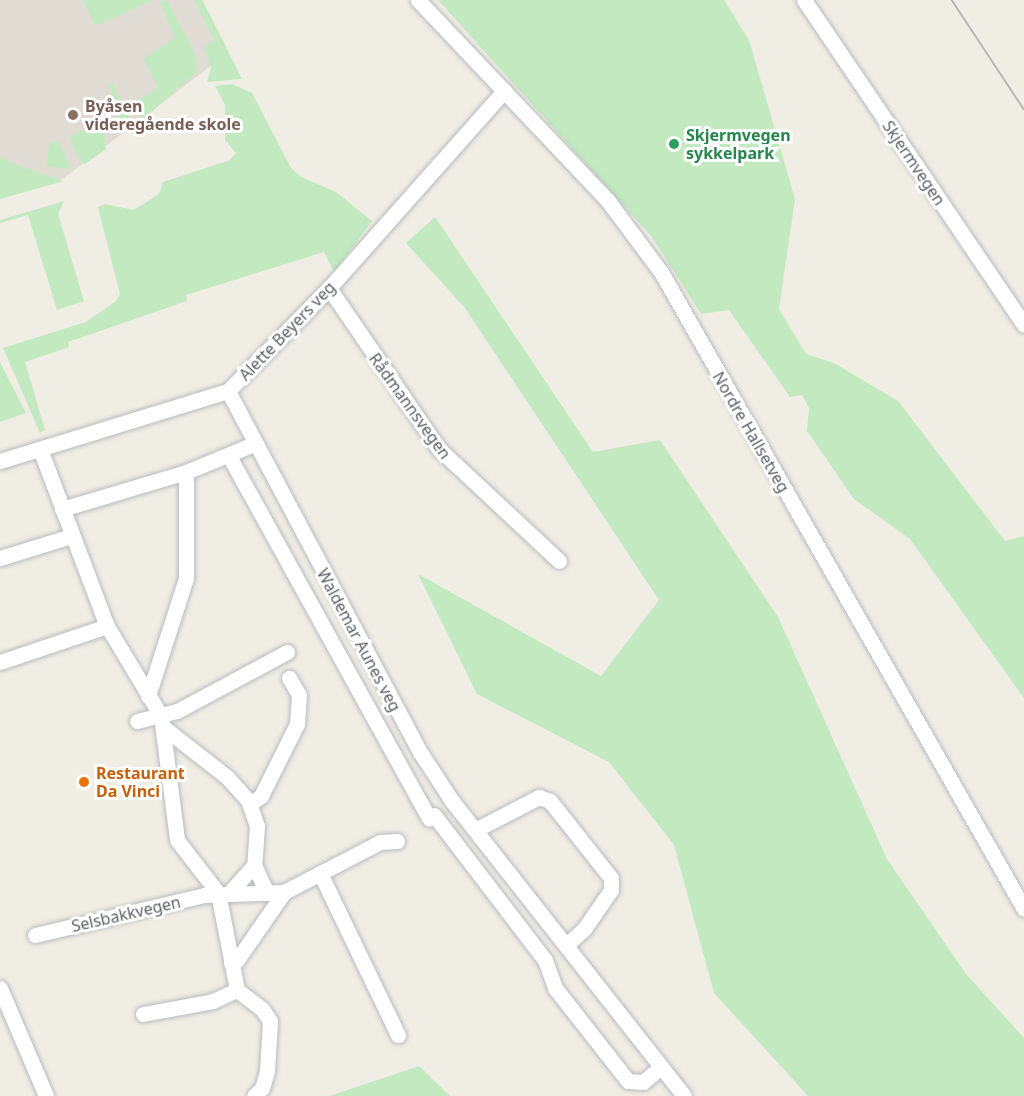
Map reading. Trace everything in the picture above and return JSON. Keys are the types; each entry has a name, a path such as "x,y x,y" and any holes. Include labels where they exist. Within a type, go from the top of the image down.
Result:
{"street":[{"name":"Nordre Hallsetveg","path":"418,0 608,201 661,272 1024,909"},
{"name":"Skjermvegen","path":"804,0 1024,325"},
{"name":"Alette Beyers veg","path":"0,462 228,391 329,288 504,91"},
{"name":"Rådmannsvegen","path":"329,288 439,449 559,561"},
{"name":"Waldemar Aunes veg","path":"228,391 254,444 420,752 475,830 684,1096"},
{"path":"62,509 186,472 254,444"},
{"path":"40,449 70,536 107,626 162,722 177,840 224,893 231,963 237,990 262,1009 272,1031 267,1071 262,1088 254,1096"},
{"name":"Waldemar Aunes veg","path":"229,456 431,816 545,960 555,988 628,1081 643,1082 662,1067"},
{"path":"148,696 186,578 186,472"},
{"path":"0,558 70,536"},
{"path":"0,662 107,626"},
{"path":"162,722 177,711 287,652"},
{"path":"250,804 261,796 297,724 299,695 289,678"},
{"path":"137,721 162,722 227,777 250,804 257,826 254,865 267,892"},
{"path":"475,830 539,797 550,801 611,878 611,890 584,929 566,945"},
{"name":"Selsbakkvegen","path":"35,935 224,893 284,892 380,842 397,841"},
{"path":"224,893 254,865"},
{"path":"320,873 398,1035"},
{"path":"231,963 237,960 284,892"},
{"path":"0,988 46,1096"},
{"path":"143,1014 213,1001 237,990"}],"shaded area":[{"name":"Byåsen videregående skole","path":"0,0 202,0 229,52 64,178 0,197"}],"green space":[{"path":"83,0 152,0 95,26"},
{"path":"167,0 196,56 197,71 146,117 138,116 131,104 158,88 144,59 175,37 160,2"},
{"path":"194,0 202,0 242,79 207,82 211,67 204,47 214,40"},
{"name":"Skjermvegen sykkelpark","path":"438,0 724,0 749,40 795,199 779,309 806,354 834,363 898,401 1005,541 1024,536 1024,698 910,539 854,499 807,431 809,408 802,395 790,397 729,310 701,314 652,237"},
{"path":"113,83 133,127 127,132 116,129 111,119 120,115 108,85"},
{"path":"232,84 252,93 291,168 301,177 336,192 372,221 334,272 324,252 186,295 187,301 68,342 69,347 25,362 45,430 40,433 3,348 86,322 116,301 120,294 98,207 105,204 134,210 159,194 163,182 230,160 236,153 225,140 225,105 215,86"},
{"path":"96,124 101,125 105,133 106,149 85,164 80,162 69,136"},
{"path":"58,140 71,170 47,166 49,144"},
{"path":"0,158 30,170 64,181 0,199"},
{"path":"64,201 58,214 84,301 57,310 28,215 0,223 0,220"},
{"path":"435,217 593,452 660,440 778,617 887,859 966,974 1024,1038 1024,1096 808,1096 714,993 674,845 609,762 477,694 418,574 601,676 659,600 465,308 406,243"},
{"path":"0,362 26,413 0,422"},
{"path":"419,1066 450,1096 330,1096"}],"tram line":[{"path":"952,0 1024,109"}],"place":[{"name":"Byåsen videregående skole","path":"73,115"},
{"name":"Skjermvegen sykkelpark","path":"674,144"},
{"name":"Restaurant Da Vinci","path":"84,782"}]}
